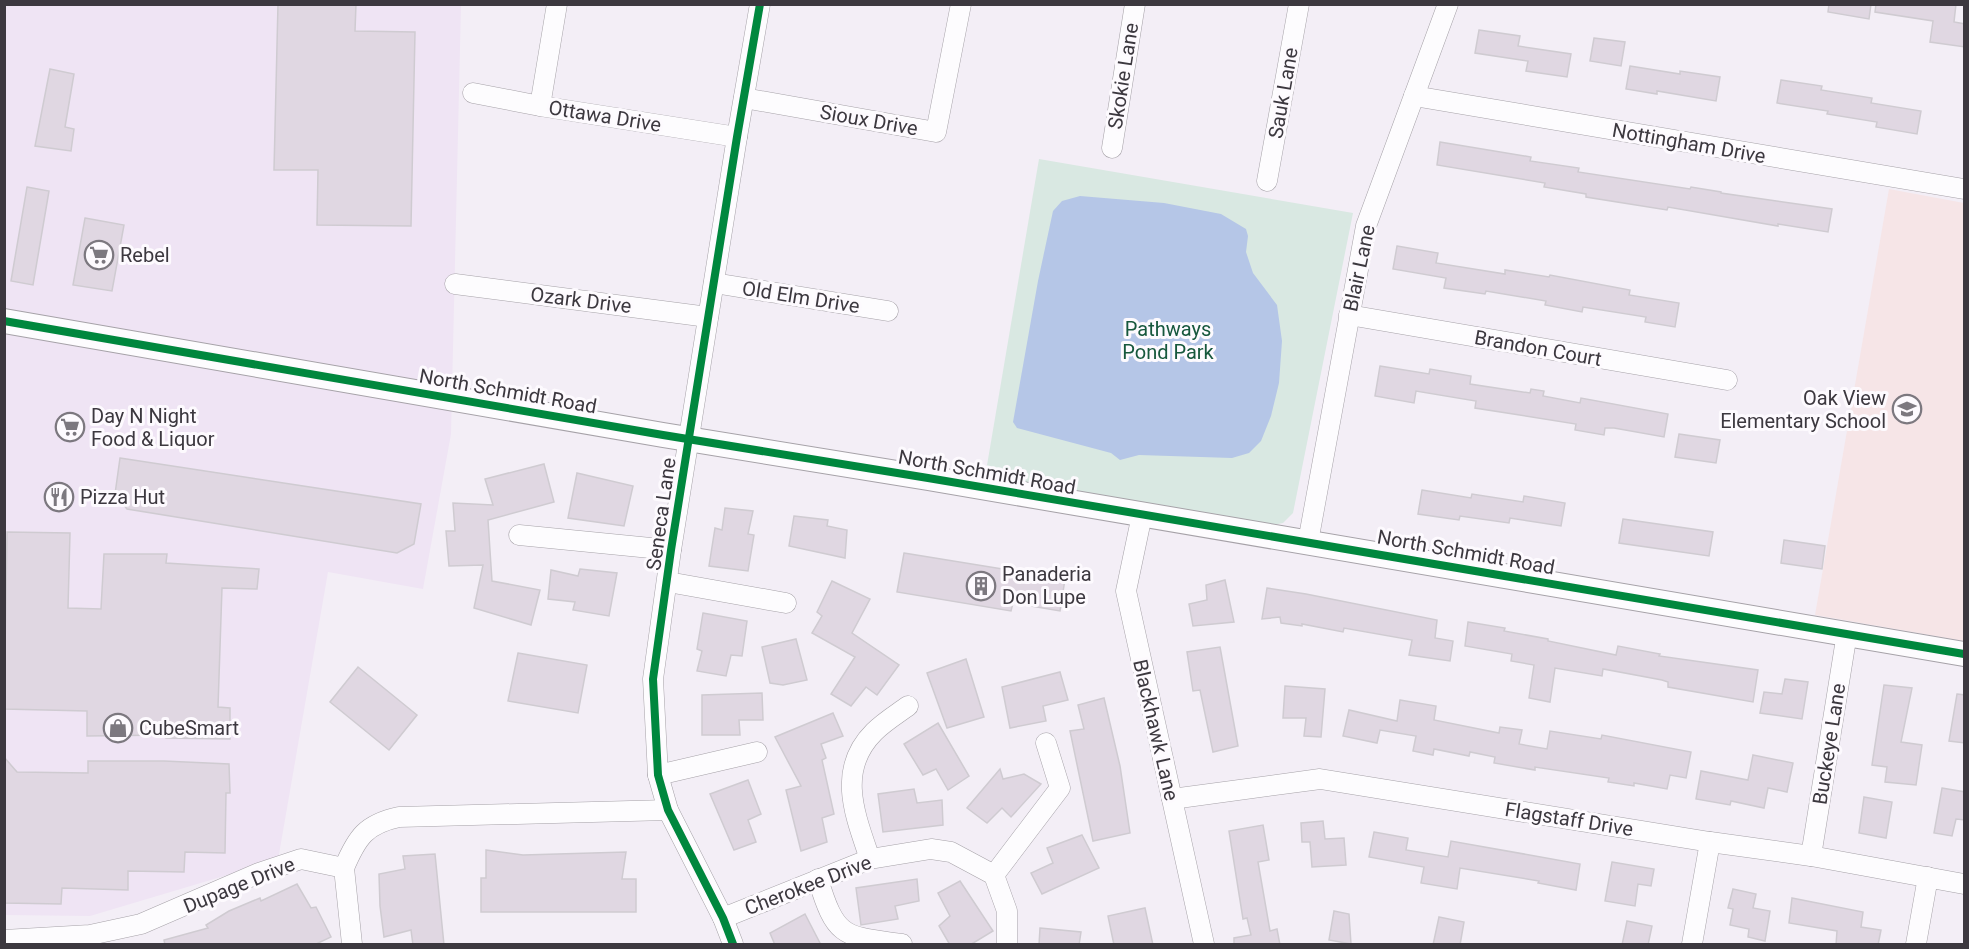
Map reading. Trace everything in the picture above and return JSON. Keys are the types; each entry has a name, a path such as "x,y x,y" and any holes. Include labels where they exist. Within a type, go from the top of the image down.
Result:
{"street":[{"path":"540,106 557,4"},
{"name":"Seneca Lane","path":"733,945 723,918 668,810 658,775 653,679 671,550 760,4"},
{"name":"Sioux Drive","path":"744,98 936,132 961,4"},
{"name":"Skokie Lane","path":"1112,148 1135,4"},
{"name":"Sauk Lane","path":"1267,181 1299,4"},
{"name":"Blair Lane","path":"1308,542 1366,226 1447,5"},
{"name":"Ottawa Drive","path":"473,93 540,106 737,137"},
{"name":"Nottingham Drive","path":"1414,96 1965,189"},
{"name":"Old Elm Drive","path":"714,283 888,311"},
{"name":"Ozark Drive","path":"454,284 708,317"},
{"name":"Brandon Court","path":"1349,315 1727,380"},
{"name":"North Schmidt Road","path":"4,321 689,440 1965,654"},
{"name":"Blackhawk Lane","path":"1143,515 1126,591 1204,945"},
{"path":"519,535 671,550"},
{"path":"668,582 786,603"},
{"name":"Buckeye Lane","path":"1811,856 1847,633"},
{"path":"870,859 854,812 851,786 854,761 874,732 908,706"},
{"path":"1007,945 1007,911 994,875 1060,788 1046,743"},
{"path":"658,775 757,752"},
{"name":"Flagstaff Drive","path":"1172,799 1320,779 1710,842 1811,856 1965,884"},
{"path":"352,945 344,867 352,848 366,831 380,821 399,817 668,810"},
{"path":"1692,945 1710,842"},
{"name":"Cherokee Drive","path":"723,918 870,859 930,849 951,852 994,875"},
{"name":"Dupage Drive","path":"4,940 90,935 141,924 259,873 301,859 344,867"},
{"path":"1916,945 1928,877"},
{"path":"818,879 827,909 836,926 846,934 857,938 902,945"}],"shaded area":[{"path":"5,5 461,5 451,434 423,589 328,572 278,860 90,916 5,915"},
{"name":"Oak View Elementary School","path":"1889,189 1964,203 1964,641 1815,615"}],"green space":[{"name":"Pathways Pond Park","path":"1039,159 1353,213 1293,513 1283,523 1273,525 985,477"}],"water":[{"path":"1080,196 1164,203 1221,214 1246,229 1248,236 1246,252 1253,273 1277,305 1282,341 1279,383 1271,416 1261,441 1249,453 1232,458 1139,455 1120,460 1111,453 1017,428 1013,422 1053,211 1062,201"}],"building":[{"path":"278,4 356,4 355,31 415,32 411,226 317,225 318,170 274,170"},
{"path":"1829,4 1871,4 1869,19 1828,12"},
{"path":"1876,4 1956,4 1954,22 1965,24 1965,47 1930,42 1933,21 1875,12"},
{"path":"1479,30 1520,36 1518,46 1571,54 1567,77 1526,71 1528,61 1475,53"},
{"path":"1594,38 1625,42 1621,66 1590,61"},
{"path":"1630,66 1680,74 1680,71 1720,77 1716,101 1657,91 1657,94 1626,89"},
{"path":"50,69 74,74 65,127 74,129 71,151 35,146"},
{"path":"1781,80 1822,86 1821,90 1872,98 1871,103 1921,111 1917,134 1876,127 1877,122 1827,114 1828,111 1777,103"},
{"path":"1440,142 1531,157 1530,161 1579,168 1578,172 1832,209 1828,232 1668,207 1667,210 1586,197 1586,194 1544,187 1545,183 1437,165"},
{"path":"27,187 49,191 33,285 11,281"},
{"name":"Rebel","path":"85,218 124,225 112,291 73,285"},
{"path":"1397,246 1438,253 1436,263 1505,274 1505,270 1549,277 1550,275 1630,290 1629,295 1679,303 1675,327 1645,322 1646,317 1583,307 1582,312 1545,305 1546,301 1486,291 1485,294 1444,288 1446,278 1393,269"},
{"path":"1380,366 1429,374 1430,369 1471,376 1470,384 1530,393 1531,389 1544,391 1543,396 1580,403 1581,398 1668,414 1664,437 1614,428 1605,428 1604,435 1575,430 1576,424 1475,408 1476,401 1416,391 1414,403 1375,396"},
{"path":"1679,434 1720,440 1716,463 1675,457"},
{"path":"120,458 421,504 414,544 397,553 127,509 115,494"},
{"path":"544,464 554,502 488,520 492,581 540,590 531,625 474,608 483,565 449,566 446,531 455,531 453,503 493,505 485,479"},
{"path":"577,473 633,486 624,526 568,518"},
{"path":"1422,490 1471,498 1472,494 1523,502 1524,496 1565,503 1561,526 1510,518 1509,523 1460,516 1459,520 1418,514"},
{"path":"725,508 753,511 748,534 754,535 748,571 709,566 715,528 722,530"},
{"path":"794,516 828,520 827,526 847,530 845,558 789,546"},
{"path":"1623,519 1713,532 1709,556 1619,543"},
{"path":"7,532 70,533 68,608 101,609 104,554 167,554 166,563 259,569 257,589 222,588 218,707 230,708 230,739 166,738 166,735 87,736 87,711 4,709"},
{"path":"1784,540 1825,546 1822,569 1781,563"},
{"name":"Panaderia Don Lupe","path":"904,553 1065,579 1060,611 1013,603 1011,611 897,592"},
{"path":"580,569 617,573 609,616 573,610 575,602 548,599 551,570 578,576"},
{"path":"1225,580 1234,622 1193,626 1189,604 1207,600 1206,585"},
{"path":"832,581 870,599 852,633 899,665 877,695 866,687 851,706 831,694 855,657 812,633 822,616 817,612"},
{"path":"1267,588 1437,620 1435,638 1453,641 1450,661 1409,655 1412,640 1344,628 1343,632 1302,624 1302,626 1281,623 1280,617 1262,619"},
{"path":"703,613 747,621 742,656 731,655 726,676 697,671 702,651 697,649"},
{"path":"1468,622 1505,628 1504,631 1616,655 1618,646 1660,654 1659,656 1758,670 1753,702 1668,687 1668,682 1662,680 1603,669 1602,676 1555,668 1550,702 1529,698 1534,665 1511,661 1512,654 1465,646"},
{"path":"796,639 807,680 783,685 770,683 762,647"},
{"path":"1220,647 1238,746 1213,752 1200,690 1193,691 1187,652"},
{"path":"518,653 587,665 578,713 508,701"},
{"path":"966,659 984,717 947,728 927,673"},
{"path":"358,667 417,715 389,750 330,702"},
{"path":"1060,672 1068,700 1043,706 1046,721 1010,728 1002,687"},
{"path":"1785,679 1808,682 1802,719 1760,713 1764,692 1782,694"},
{"path":"1884,685 1912,688 1901,742 1922,745 1916,785 1885,782 1887,767 1872,765"},
{"path":"1285,686 1325,689 1321,737 1304,736 1306,718 1283,718"},
{"path":"762,693 763,720 739,720 740,735 702,735 702,695"},
{"path":"1957,694 1965,695 1965,743 1949,741"},
{"path":"1104,698 1120,766 1130,833 1093,841 1070,731 1084,729 1078,705"},
{"path":"1400,700 1436,706 1434,720 1499,733 1500,727 1522,730 1519,744 1547,749 1550,731 1601,739 1602,735 1691,752 1686,778 1670,775 1667,789 1634,783 1634,786 1608,782 1609,778 1494,763 1495,757 1470,752 1469,756 1434,749 1433,755 1413,751 1416,736 1380,730 1377,743 1343,736 1349,710 1397,721"},
{"path":"833,713 843,736 821,744 826,758 822,760 834,814 822,818 827,842 801,851 786,790 801,786 775,737"},
{"path":"938,723 969,776 948,790 936,769 923,775 904,744"},
{"path":"1753,755 1793,763 1787,792 1768,788 1764,808 1731,801 1730,805 1696,799 1701,771 1748,780"},
{"path":"4,757 17,772 88,773 88,761 229,764 230,793 226,793 225,853 185,852 184,872 128,871 128,890 62,888 61,904 4,903"},
{"path":"1000,769 1003,779 1024,774 1041,784 1011,817 1002,808 987,823 967,808"},
{"path":"748,780 761,814 748,820 756,842 734,850 710,794"},
{"path":"1942,788 1965,792 1965,820 1956,819 1952,836 1934,833"},
{"path":"914,789 917,803 942,800 943,825 883,832 878,794"},
{"path":"1864,797 1892,802 1886,838 1859,833"},
{"path":"1323,821 1325,839 1344,838 1346,865 1312,867 1310,842 1302,842 1301,823"},
{"path":"1263,825 1269,860 1258,862 1270,931 1277,929 1280,945 1234,945 1234,938 1251,935 1247,918 1243,919 1229,831"},
{"path":"1374,832 1408,838 1406,850 1448,857 1451,841 1580,864 1576,890 1538,883 1539,881 1460,868 1457,889 1421,883 1424,867 1369,857"},
{"path":"1082,835 1099,868 1042,894 1031,873 1053,863 1047,848"},
{"path":"486,850 523,855 626,852 622,879 636,879 636,912 481,912 481,878 486,878"},
{"path":"435,854 444,945 413,945 411,930 384,937 379,874 405,869 403,856"},
{"path":"1612,862 1654,869 1651,886 1638,884 1635,906 1605,901"},
{"path":"917,879 919,901 895,906 898,919 861,925 856,888"},
{"path":"960,881 993,931 970,945 950,945 939,926 950,916 938,893"},
{"path":"297,884 311,908 316,907 331,937 314,945 165,945 164,940 208,928 206,925 229,911 260,898 261,901"},
{"path":"1733,889 1756,894 1753,908 1770,911 1765,941 1748,937 1749,929 1730,925 1733,909 1728,908"},
{"path":"1792,898 1863,912 1861,927 1881,930 1878,945 1836,945 1837,931 1789,923"},
{"path":"1145,908 1153,945 1114,945 1108,916"},
{"path":"1334,911 1349,914 1351,944 1329,940"},
{"path":"805,914 821,945 775,945 770,933"},
{"path":"1439,917 1464,922 1460,945 1433,945"},
{"path":"1627,921 1652,926 1648,945 1622,945"},
{"path":"1040,928 1081,932 1079,945 1039,945"}],"cycle path":[{"path":"733,944 723,918 668,810 658,775 653,679 671,550 760,4"},
{"path":"4,321 663,435 1964,654"}],"place":[{"name":"Rebel","path":"99,255"},
{"name":"Oak View Elementary School","path":"1907,409"},
{"name":"Day N Night Food & Liquor","path":"70,427"},
{"name":"Pizza Hut","path":"59,497"},
{"name":"Panaderia Don Lupe","path":"981,586"},
{"name":"CubeSmart","path":"118,728"}]}
